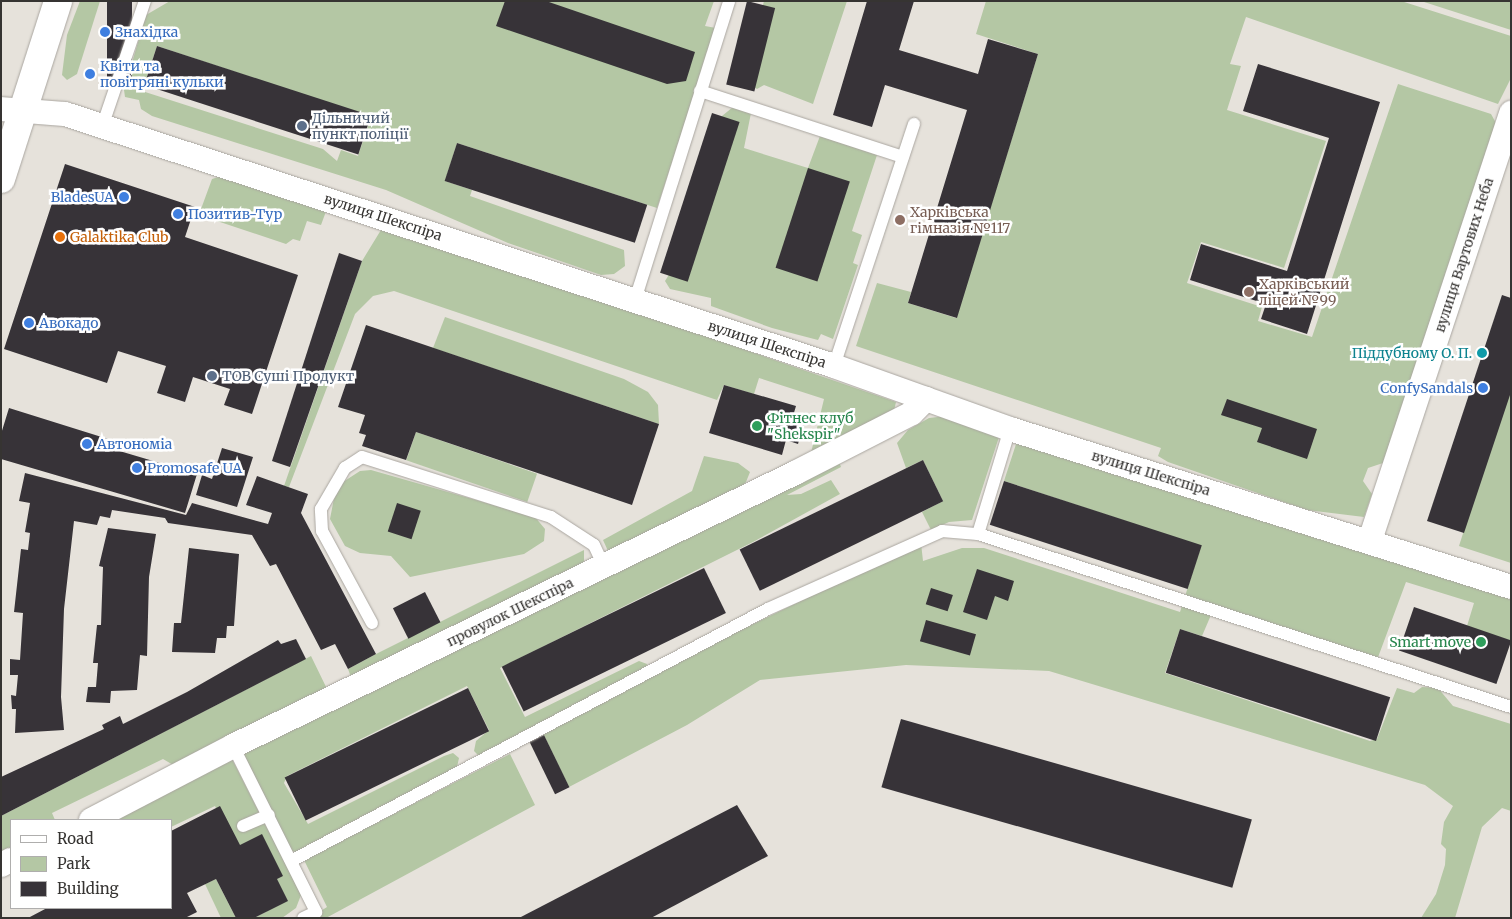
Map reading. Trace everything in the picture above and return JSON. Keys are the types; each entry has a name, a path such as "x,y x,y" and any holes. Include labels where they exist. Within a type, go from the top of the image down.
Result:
{"street":[{"path":"1,179 12,110 58,1"},
{"name":"вулиця Шекспіра","path":"12,110 66,114 834,366 1010,429 1370,540 1511,587"},
{"name":"вулиця Вартових Неба","path":"1370,540 1511,113"},
{"name":"провулок Шекспіра","path":"93,819 233,746 899,420 926,399"}],"lane":[{"path":"102,127 145,1"},
{"path":"635,300 729,1"},
{"path":"700,91 903,157"},
{"path":"834,366 914,124"},
{"path":"978,534 1010,429"},
{"path":"372,623 322,531 320,509 345,468 362,456 551,517 594,545 604,566"},
{"path":"291,861 768,609 942,531 978,534 1511,706"},
{"path":"233,746 316,912 303,918"},
{"path":"243,826 268,815"}],"green space":[{"path":"80,1 100,1 77,74 67,80 62,75 67,35"},
{"path":"170,1 714,1 705,26 716,28 657,208 457,143 445,181 472,190 470,196 624,250 625,266 614,274 601,275 508,243 386,190 152,116 141,109 139,100 125,97 124,90 146,15","holes":["157,46 371,117 358,156 341,150 337,161 323,149 142,91"]},
{"path":"764,1 847,1 813,104 764,85 757,89 749,84 746,71"},
{"name":"Харківський ліцей №99","path":"986,1 1401,1 1511,36 1511,78 1498,104 1246,17 1230,64 1241,66 1227,110 1326,141 1284,268 1201,242 1187,283 1262,307 1258,321 1312,337 1398,84 1491,114 1496,123 1387,455 1383,463 1368,468 1363,481 1372,494 1364,517 1307,510 1168,462 1158,456 1161,448 856,346 877,283 911,292 908,303 956,318 1038,54 976,34"},
{"path":"1421,1 1511,1 1511,30"},
{"path":"733,107 751,113 744,148 808,168 820,136 877,155 852,231 862,235 853,263 858,265 833,339 821,334 818,340 772,328 711,306 711,298 670,289 665,281 675,265 722,116"},
{"path":"227,174 328,206 321,225 307,221 300,241 293,239 286,244 205,217 201,209 212,179"},
{"path":"384,225 896,402 893,415 810,457 824,399 759,378 754,394 724,385 717,400 394,291 373,296 355,314 289,487 284,486 362,261"},
{"path":"445,317 624,379 648,392 658,405 659,424 433,348"},
{"path":"1511,384 1511,563 1459,546"},
{"path":"947,416 999,437 972,520 949,522 931,530 922,512 943,501 923,460 906,468 897,443 908,430 929,418"},
{"path":"416,432 537,474 527,502 406,460"},
{"path":"1019,435 1511,593 1511,641 1467,626 1474,603 1406,582 1377,660 1214,608 1202,636 1180,629 1165,673 1370,741 1377,739 1397,688 1414,693 1422,687 1438,688 1453,706 1511,724 1511,811 1502,808 1482,827 1455,918 1421,918 1436,894 1445,865 1446,849 1441,844 1444,822 1453,806 1425,785 1049,671 906,665 760,680 687,725 569,787 540,727 921,543 923,561 962,548 984,548 1180,612 1201,546 1004,481"},
{"path":"704,456 738,463 750,472 746,482 738,492 608,551 603,540 692,491"},
{"path":"838,459 841,467 787,495 801,494 831,480 840,494 753,542 500,668 525,717 639,661 647,664 646,670 479,756 474,751 476,741 489,730 467,686 287,776 284,783 308,824 444,756 453,753 459,758 457,767 296,852 291,851 240,752"},
{"path":"371,470 535,517 545,529 544,541 524,554 410,577 391,556 360,553 345,546 330,519 335,493 343,482 360,471"},
{"path":"584,550 584,566 351,677 348,669"},
{"path":"311,656 328,691 180,769 163,759 52,813 55,819 10,819 10,852 1,857 1,816"},
{"path":"510,754 535,805 326,918 310,918 327,907 304,860"},
{"path":"231,757 301,895 296,908 282,918 254,918 266,912 277,898 233,843 215,806 172,827 172,819 111,819"},
{"path":"216,879 236,918 221,918 205,884"}],"building":[{"path":"107,1 132,1 132,89 107,89"},
{"path":"505,1 546,1 695,52 686,81 667,84 496,26"},
{"path":"747,1 775,8 754,91 726,84"},
{"path":"867,1 914,1 899,50 978,74 988,39 1038,54 957,318 908,303 967,110 885,85 872,127 833,115"},
{"path":"157,46 371,116 358,155 144,85"},
{"path":"1258,64 1380,102 1307,334 1261,319 1266,304 1190,280 1201,244 1287,271 1329,138 1243,111"},
{"path":"712,113 740,122 688,282 660,273"},
{"path":"457,143 647,205 635,243 445,181"},
{"path":"65,164 195,207 185,237 298,275 252,414 224,405 230,389 193,377 185,402 157,393 166,366 118,351 107,383 4,349"},
{"path":"808,168 850,182 817,281 776,268"},
{"path":"339,253 362,261 290,467 272,461"},
{"path":"1502,295 1511,298 1511,392 1464,533 1427,521"},
{"path":"366,325 659,424 632,505 416,432 406,460 362,446 366,435 359,433 365,415 338,407"},
{"name":"Фітнес клуб \"Shekspir\"","path":"724,385 796,406 793,416 805,419 798,444 786,440 782,455 709,433"},
{"path":"1227,399 1317,429 1307,459 1257,442 1262,428 1221,415"},
{"path":"9,408 108,439 106,447 197,474 185,513 1,459 1,434"},
{"path":"222,448 253,457 237,507 196,495 202,475 212,479"},
{"path":"923,460 943,501 760,591 740,549"},
{"path":"25,473 186,515 192,503 268,524 272,513 246,505 257,476 308,494 301,513 376,654 348,669 335,644 321,650 276,564 270,566 252,535 168,523 165,518 112,510 110,518 100,516 97,525 74,521 64,609 61,697 64,730 15,733 16,709 12,709 11,695 16,696 18,675 10,675 10,659 20,660 23,613 14,612 21,549 28,550 30,533 25,532 30,503 19,501"},
{"path":"1004,481 1202,545 1188,589 990,525"},
{"path":"397,503 421,511 412,539 388,532"},
{"path":"108,528 156,534 149,577 147,656 140,655 137,690 111,691 110,703 86,702 88,687 96,687 98,663 93,663 97,625 101,625 103,567 99,566"},
{"path":"189,548 239,554 234,626 227,626 226,638 217,638 215,653 172,652 174,623 181,623"},
{"path":"704,568 726,613 524,712 502,667"},
{"path":"977,569 1014,581 1008,601 995,596 987,620 963,612"},
{"path":"931,588 953,595 948,611 926,604"},
{"path":"425,592 440,622 408,639 393,608"},
{"path":"1414,607 1511,640 1496,684 1399,650"},
{"path":"926,620 976,634 970,655 920,641"},
{"path":"1180,629 1390,697 1376,741 1166,673"},
{"path":"296,639 306,659 1,816 1,777 104,729 102,725 120,716 123,724 187,692 278,640 281,644"},
{"path":"468,688 489,731 306,821 285,777"},
{"path":"901,719 1252,820 1232,888 881,787"},
{"path":"544,735 569,787 555,794 530,742"},
{"path":"737,805 768,856 651,918 519,918"},
{"path":"220,806 240,845 262,834 283,876 277,879 288,901 254,918 236,918 216,879 187,893 197,912 185,918 28,918 45,909 172,909 172,830"}],"place":[{"name":"Знахідка","path":"105,32"},
{"name":"Квіти та повітряні кульки","path":"90,74"},
{"name":"Дільничий пункт поліції","path":"302,126"},
{"name":"BladesUA","path":"124,197"},
{"name":"Позитив-Тур","path":"178,214"},
{"name":"Харківська гімназія №117","path":"900,220"},
{"name":"Galaktika Club","path":"60,237"},
{"name":"Харківський ліцей №99","path":"1249,292"},
{"name":"Авокадо","path":"29,323"},
{"name":"Піддубному О. П.","path":"1482,353"},
{"name":"ТОВ Суші Продукт","path":"212,376"},
{"name":"ConfySandals","path":"1483,388"},
{"name":"Фітнес клуб \"Shekspir\"","path":"757,426"},
{"name":"Автономіа","path":"87,444"},
{"name":"Promosafe UA","path":"137,468"},
{"name":"Smart move","path":"1481,642"}]}
